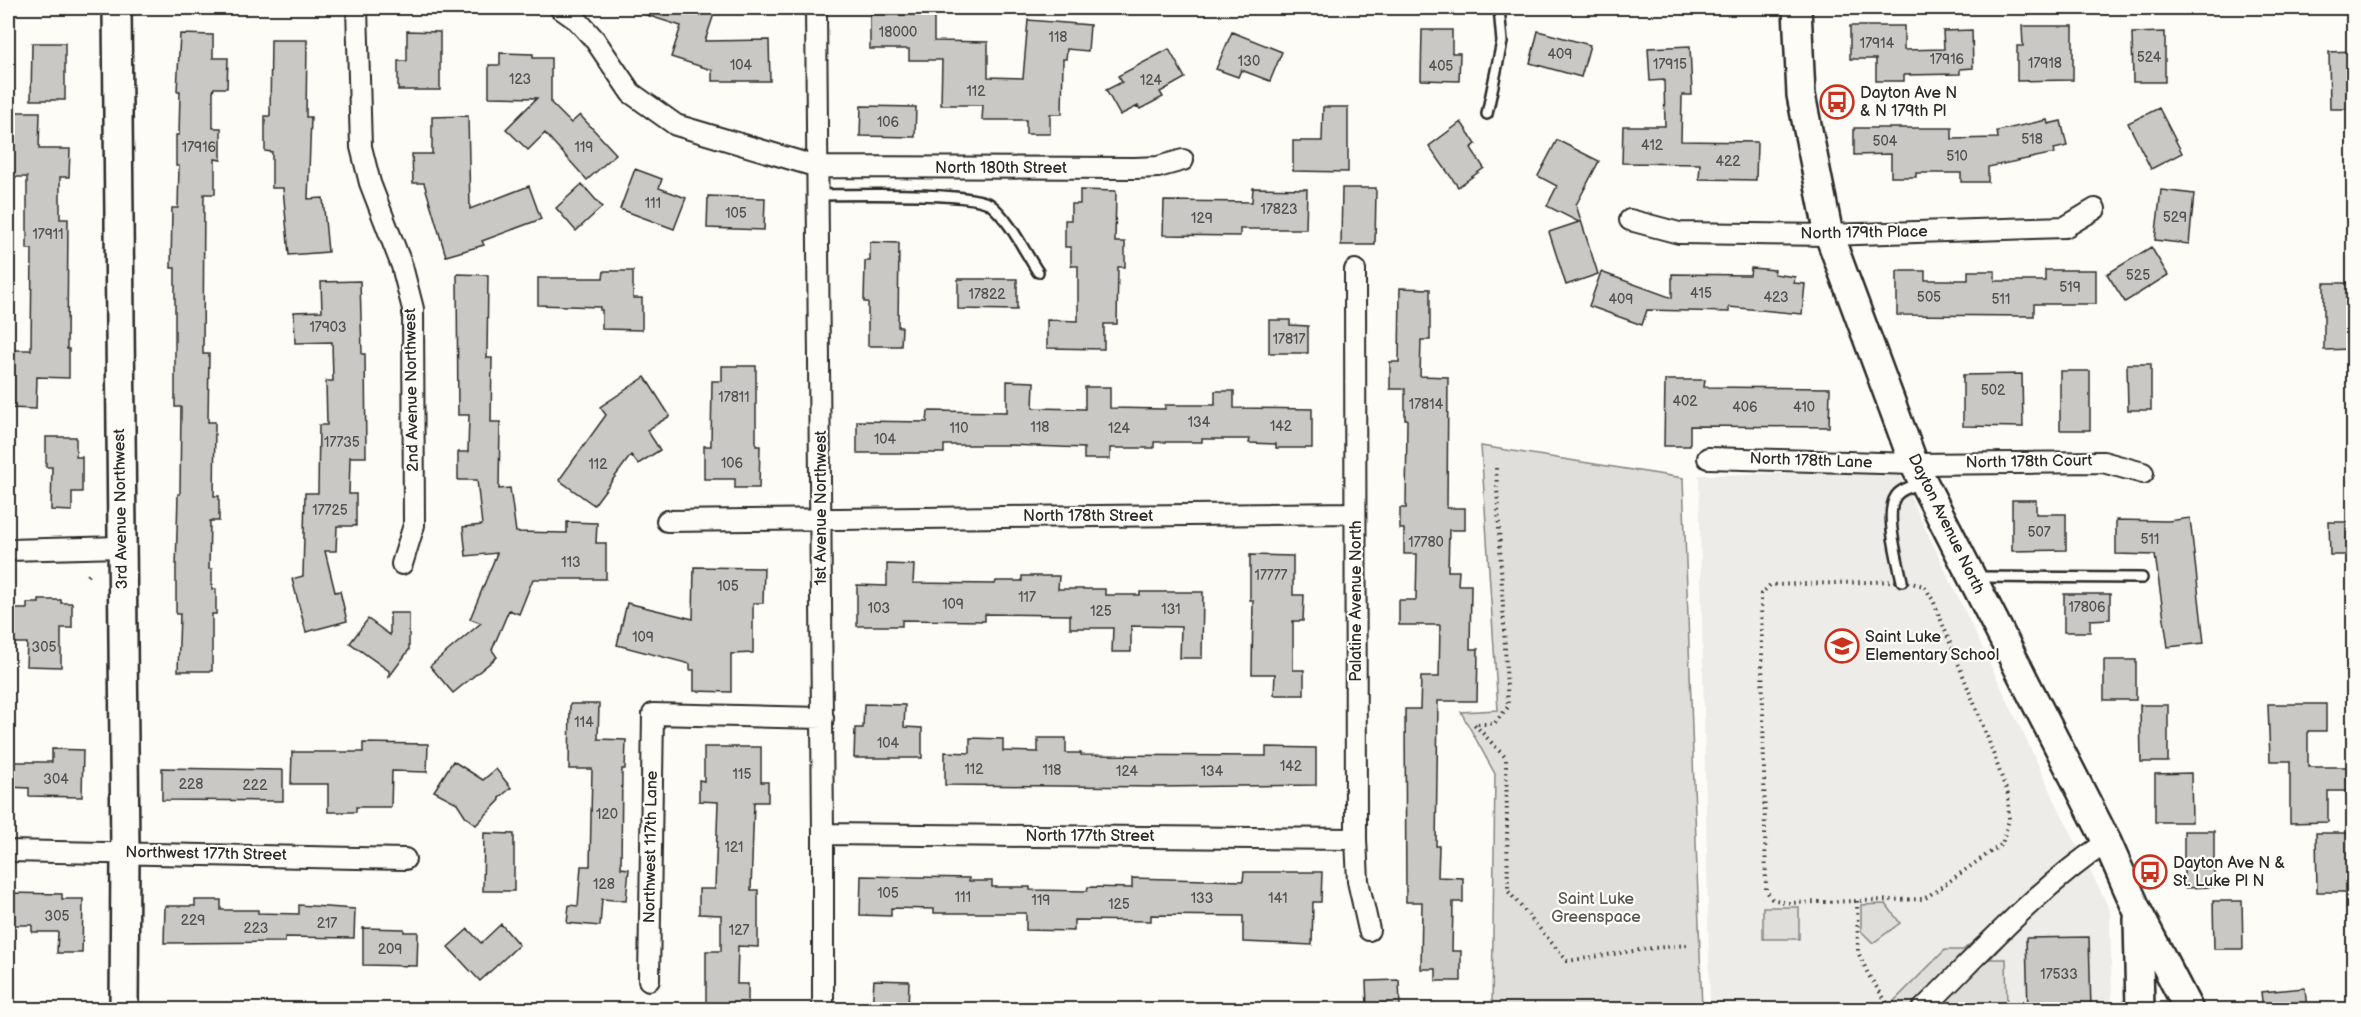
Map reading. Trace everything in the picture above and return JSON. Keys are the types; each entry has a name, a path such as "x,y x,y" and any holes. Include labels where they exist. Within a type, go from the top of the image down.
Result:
{"street":[{"name":"3rd Avenue Northwest","path":"117,8 125,852 124,1010"},
{"name":"2nd Avenue Northwest","path":"357,8 361,147 370,183 402,266 413,309 414,525 402,564"},
{"name":"North 180th Street","path":"560,8 577,20 595,40 631,93 676,125 818,167 1136,168 1158,167 1183,160"},
{"name":"1st Avenue Northwest","path":"816,8 823,718 823,1010"},
{"name":"Dayton Avenue North","path":"1797,8 1801,95 1829,235 1919,473 2107,842 2138,912 2189,1010"},
{"name":"North 179th Place","path":"1630,220 1679,233 1829,235 2065,227 2095,209"},
{"name":"Palatine Avenue North","path":"1354,270 1356,839 1358,881 1369,930"},
{"name":"North 178th Lane","path":"1708,458 1919,473"},
{"name":"North 178th Court","path":"1919,473 2103,462 2143,473"},
{"name":"North 178th Street","path":"667,521 1355,513"},
{"path":"8,550 121,547"},
{"name":"Northwest 117th Lane","path":"649,980 653,714 823,718"},
{"name":"North 177th Street","path":"823,834 1356,839"},
{"path":"1922,1010 2032,901 2079,860 2107,842"},
{"name":"Northwest 177th Street","path":"8,851 405,859"},
{"path":"2138,912 2140,1010"}],"lane":[{"path":"1487,114 1502,42 1499,8"},
{"path":"818,195 963,197 989,203 1000,215 1038,272"},
{"path":"1902,581 1891,509 1895,497 1919,473"},
{"path":"1971,577 2142,578"}],"path":[{"path":"1496,468 1508,707 1494,724 1474,724 1506,758 1508,891 1568,961 1688,945"},
{"path":"1902,581 1924,586 1933,600 2008,795 2009,819 2002,844 1924,899 1857,901 1788,903 1772,899 1766,890 1761,594 1770,585 1902,581"},
{"path":"1857,901 1858,952 1869,976 1888,1004 1880,1010"}],"shaded area":[{"name":"Saint Luke Elementary School","path":"1898,471 2063,817 2110,910 2112,1009 1710,1009 1699,475"}],"green space":[{"name":"Saint Luke Greenspace","path":"1481,446 1683,478 1702,1009 1492,1009 1495,774 1461,712 1498,710"},
{"path":"1886,904 1900,923 1873,943 1861,931 1861,905"},
{"path":"1763,907 1799,907 1799,939 1763,939"},
{"path":"2008,912 2021,925 1990,959 2006,959 2007,1009 1885,1010 1945,950 1963,950"}],"building":[{"path":"635,8 716,8 705,41 769,40 770,81 712,81 712,70 671,57 681,26 634,11"},
{"path":"870,14 934,15 934,41 988,42 988,77 1023,78 1028,20 1090,25 1088,51 1067,49 1066,59 1063,59 1062,114 1050,114 1050,134 1026,134 1026,120 982,120 983,105 941,105 942,60 909,60 909,49 870,49"},
{"path":"1850,26 1904,26 1904,50 1944,49 1943,31 1972,30 1973,68 1960,69 1960,74 1904,75 1904,81 1876,81 1876,59 1850,59"},
{"path":"2022,26 2073,26 2073,80 2017,81 2017,46 2023,46"},
{"path":"1422,30 1452,30 1452,53 1460,53 1459,81 1421,80"},
{"path":"407,31 440,32 440,90 398,90 398,61 407,61"},
{"path":"1538,31 1590,45 1581,77 1530,63"},
{"path":"1232,32 1282,52 1270,81 1241,70 1238,77 1216,69"},
{"path":"2165,32 2165,82 2133,82 2132,33"},
{"path":"180,34 213,35 213,58 228,58 227,88 214,88 213,92 213,128 221,128 221,160 215,159 215,194 204,194 203,354 209,354 208,422 215,422 214,496 219,496 219,521 210,521 209,569 212,569 212,589 216,589 216,614 212,614 212,671 178,671 180,614 176,614 176,568 181,407 175,407 175,268 171,268 172,208 178,208 179,166 176,166 176,135 179,135 180,91 177,91"},
{"path":"271,40 307,40 306,117 311,117 308,199 323,198 328,252 289,255 283,188 272,188 272,152 265,151 265,116 270,116"},
{"path":"32,43 65,43 65,100 31,100"},
{"path":"1690,46 1692,95 1682,95 1681,141 1757,142 1756,180 1699,179 1700,164 1622,163 1623,126 1665,126 1664,80 1650,81 1648,48"},
{"path":"1169,49 1185,78 1160,92 1163,97 1140,109 1138,106 1120,115 1106,90 1122,82 1118,76"},
{"path":"2354,51 2354,109 2330,109 2329,52"},
{"path":"500,53 533,54 533,58 551,58 551,103 571,123 580,115 616,154 587,180 545,133 528,150 506,129 537,98 489,97 489,65 500,65"},
{"path":"861,106 916,107 915,137 860,136"},
{"path":"1323,107 1348,107 1348,172 1293,171 1293,141 1322,141"},
{"path":"2159,108 2182,153 2151,169 2128,123"},
{"path":"11,112 40,112 39,149 70,149 69,177 60,177 60,219 68,219 67,349 69,349 69,378 37,377 36,409 8,408 8,350 31,350 32,249 27,249 27,177 10,177"},
{"path":"468,116 470,209 529,186 541,219 482,241 484,245 446,256 424,183 413,183 412,154 432,154 432,117"},
{"path":"2047,120 2048,124 2061,121 2067,146 2054,149 2055,153 1988,167 1988,182 1961,182 1961,173 1916,173 1916,177 1891,177 1891,154 1854,155 1854,128 1952,128 1952,139 1998,138 1997,131"},
{"path":"1461,122 1476,144 1471,148 1484,168 1458,187 1429,146"},
{"path":"1557,140 1599,161 1576,205 1598,274 1566,285 1549,232 1579,222 1547,206 1557,186 1538,176"},
{"path":"635,169 662,179 659,188 686,198 674,229 620,209"},
{"path":"582,184 602,207 576,231 556,208"},
{"path":"1253,188 1307,189 1306,229 1240,229 1240,236 1163,235 1164,201 1252,202"},
{"path":"1342,188 1376,188 1375,245 1341,245"},
{"path":"1080,190 1116,191 1115,242 1125,242 1125,267 1118,267 1117,324 1104,324 1104,349 1047,348 1047,320 1078,321 1078,266 1071,266 1071,247 1065,247 1065,220 1071,220 1071,204 1080,204"},
{"path":"2161,190 2194,194 2189,244 2155,240"},
{"path":"708,196 765,198 764,230 707,228"},
{"path":"870,242 899,243 898,327 902,327 901,346 868,346 868,302 864,302 865,261 870,261"},
{"path":"2151,247 2168,275 2125,302 2107,274"},
{"path":"1751,268 1775,270 1774,274 1795,277 1794,283 1805,284 1802,314 1729,307 1729,312 1647,310 1642,325 1589,306 1601,272 1672,298 1672,274 1750,275"},
{"path":"2045,270 2096,270 2096,304 2034,304 2034,316 1897,315 1897,271 1925,271 1925,280 1968,280 1968,271 1995,271 1995,281 2045,281"},
{"path":"604,271 633,271 633,298 642,298 642,330 602,329 600,307 538,305 538,278 603,278"},
{"path":"457,274 488,275 487,358 492,358 491,422 500,422 499,489 510,488 516,532 567,533 567,522 597,523 596,543 606,543 606,579 533,579 519,614 509,610 492,650 497,657 453,693 430,666 481,623 470,619 497,553 466,556 463,527 482,525 477,480 458,480 458,452 468,452 469,415 458,415"},
{"path":"958,279 1017,279 1017,310 958,309"},
{"path":"360,281 362,354 365,354 366,457 350,457 349,494 356,494 356,526 337,526 336,551 325,551 335,592 340,591 347,621 306,632 292,579 303,576 305,493 318,493 319,425 327,425 326,381 333,381 332,342 295,343 294,312 322,311 321,282"},
{"path":"2324,283 2354,283 2351,349 2324,350"},
{"path":"1400,288 1430,289 1430,340 1421,340 1420,376 1448,377 1447,508 1465,508 1465,530 1449,530 1448,571 1459,571 1458,585 1471,585 1470,649 1478,649 1477,701 1438,701 1436,846 1439,846 1438,877 1463,878 1463,902 1453,902 1452,951 1461,951 1461,981 1436,981 1436,969 1421,969 1422,902 1406,902 1405,709 1420,709 1421,677 1439,677 1440,625 1399,625 1399,600 1416,600 1417,554 1404,554 1404,529 1400,529 1400,508 1406,508 1405,389 1390,389 1390,362 1399,362"},
{"path":"1269,320 1290,320 1290,325 1308,326 1308,353 1269,353"},
{"path":"2127,364 2151,364 2151,410 2128,410"},
{"path":"722,366 756,366 756,446 760,446 759,488 735,488 735,479 704,479 704,446 711,446 712,381 722,381"},
{"path":"2060,371 2090,371 2090,430 2060,430"},
{"path":"2022,374 2023,427 1963,426 1963,375"},
{"path":"645,377 670,416 647,430 660,450 638,464 631,455 594,505 559,480 606,415 600,407"},
{"path":"1665,380 1705,380 1704,387 1830,388 1829,427 1690,426 1690,446 1664,446"},
{"path":"1007,381 1034,382 1033,408 1085,409 1085,387 1110,387 1110,408 1165,409 1165,405 1215,405 1215,391 1234,391 1234,408 1312,409 1312,448 1276,448 1276,444 1249,443 1250,439 1202,439 1202,442 1154,442 1154,448 1110,448 1110,459 1084,459 1084,448 1006,445 944,445 944,453 857,453 857,421 927,422 928,411 1007,412"},
{"path":"46,437 76,437 76,457 82,457 82,492 72,492 72,511 51,510 52,467 46,467"},
{"path":"2012,500 2036,500 2036,514 2066,514 2066,550 2012,551"},
{"path":"2190,518 2204,643 2168,647 2155,555 2116,554 2116,520 2168,521"},
{"path":"2329,522 2354,522 2354,555 2330,555"},
{"path":"1250,555 1293,556 1293,595 1304,595 1303,621 1293,621 1293,670 1304,670 1304,695 1274,695 1275,674 1252,674 1253,600 1250,600"},
{"path":"887,564 914,565 913,583 995,584 996,581 1022,581 1022,576 1059,576 1058,589 1105,589 1105,595 1140,595 1140,592 1203,592 1202,658 1180,658 1181,627 1131,626 1131,652 1112,652 1113,628 1070,628 1070,615 985,614 985,621 902,620 902,626 857,626 857,585 887,586"},
{"path":"694,567 764,568 763,603 753,603 753,653 731,654 731,692 694,691 694,670 690,670 690,664 617,645 627,603 693,619"},
{"path":"2064,594 2110,594 2110,619 2090,620 2090,632 2064,632"},
{"path":"39,600 61,600 61,603 72,603 72,628 61,628 61,667 26,666 27,643 8,643 8,609 27,609 27,603 39,603"},
{"path":"390,613 409,613 409,650 389,677 389,671 350,643 368,619 390,635"},
{"path":"2104,660 2136,660 2136,700 2104,700"},
{"path":"570,704 599,704 598,739 626,740 625,769 622,769 621,868 629,869 626,901 602,899 600,926 567,923 569,905 578,906 581,866 590,866 592,769 569,769"},
{"path":"864,704 905,705 904,727 922,728 922,758 854,758 855,728 863,728"},
{"path":"2268,704 2326,704 2326,731 2308,731 2308,767 2347,767 2348,791 2328,791 2328,822 2290,823 2290,761 2270,761"},
{"path":"2140,705 2168,705 2168,762 2141,762"},
{"path":"970,738 1003,739 1003,751 1038,752 1038,738 1066,738 1066,753 1081,753 1081,755 1266,756 1266,747 1316,748 1316,785 1158,787 945,785 945,752 970,753"},
{"path":"363,743 428,744 427,772 392,771 391,807 356,807 356,812 328,812 328,784 291,784 292,752 363,752"},
{"path":"704,747 761,747 761,782 768,782 768,802 754,802 751,890 758,890 758,947 738,946 737,984 748,984 748,1010 706,1010 706,951 721,951 721,915 699,914 699,889 715,889 718,802 699,801 699,780 704,781"},
{"path":"52,749 83,750 82,797 29,796 29,788 8,787 8,762 52,762"},
{"path":"453,761 483,780 496,769 511,788 499,798 500,800 476,825 466,817 457,803 434,791"},
{"path":"162,768 283,770 283,801 162,800"},
{"path":"2191,773 2192,822 2155,822 2155,774"},
{"path":"2184,831 2214,831 2214,887 2184,888"},
{"path":"484,833 514,834 514,891 483,891"},
{"path":"2316,833 2351,833 2351,892 2317,892"},
{"path":"1244,872 1322,872 1321,902 1313,902 1312,945 1243,942 1243,916 1151,915 1151,921 1074,920 1074,931 1026,930 1026,913 934,913 934,909 891,908 891,916 860,915 861,876 969,878 969,881 992,881 992,887 1087,891 1088,887 1132,888 1132,878 1243,881"},
{"path":"8,893 62,894 62,899 83,899 82,953 57,953 58,932 32,932 32,925 8,925"},
{"path":"195,900 221,900 221,910 258,910 258,913 299,914 299,905 355,909 354,938 285,937 285,942 164,943 165,906 195,906"},
{"path":"2213,901 2242,901 2243,949 2214,949"},
{"path":"501,924 519,945 480,981 448,947 468,929 481,943"},
{"path":"363,928 404,929 404,932 418,932 417,966 363,965"},
{"path":"2089,937 2091,1010 2028,1010 2026,938"},
{"path":"874,980 909,981 908,1010 872,1010"},
{"path":"1399,980 1400,1007 1367,1008 1366,981"},
{"path":"2305,988 2307,1010 2263,1010 2261,992"}],"place":[{"name":"Dayton Ave N & N 179th Pl","path":"1837,102"},
{"name":"Saint Luke Elementary School","path":"1842,646"},
{"name":"Dayton Ave N & St. Luke Pl N","path":"2150,872"}]}
